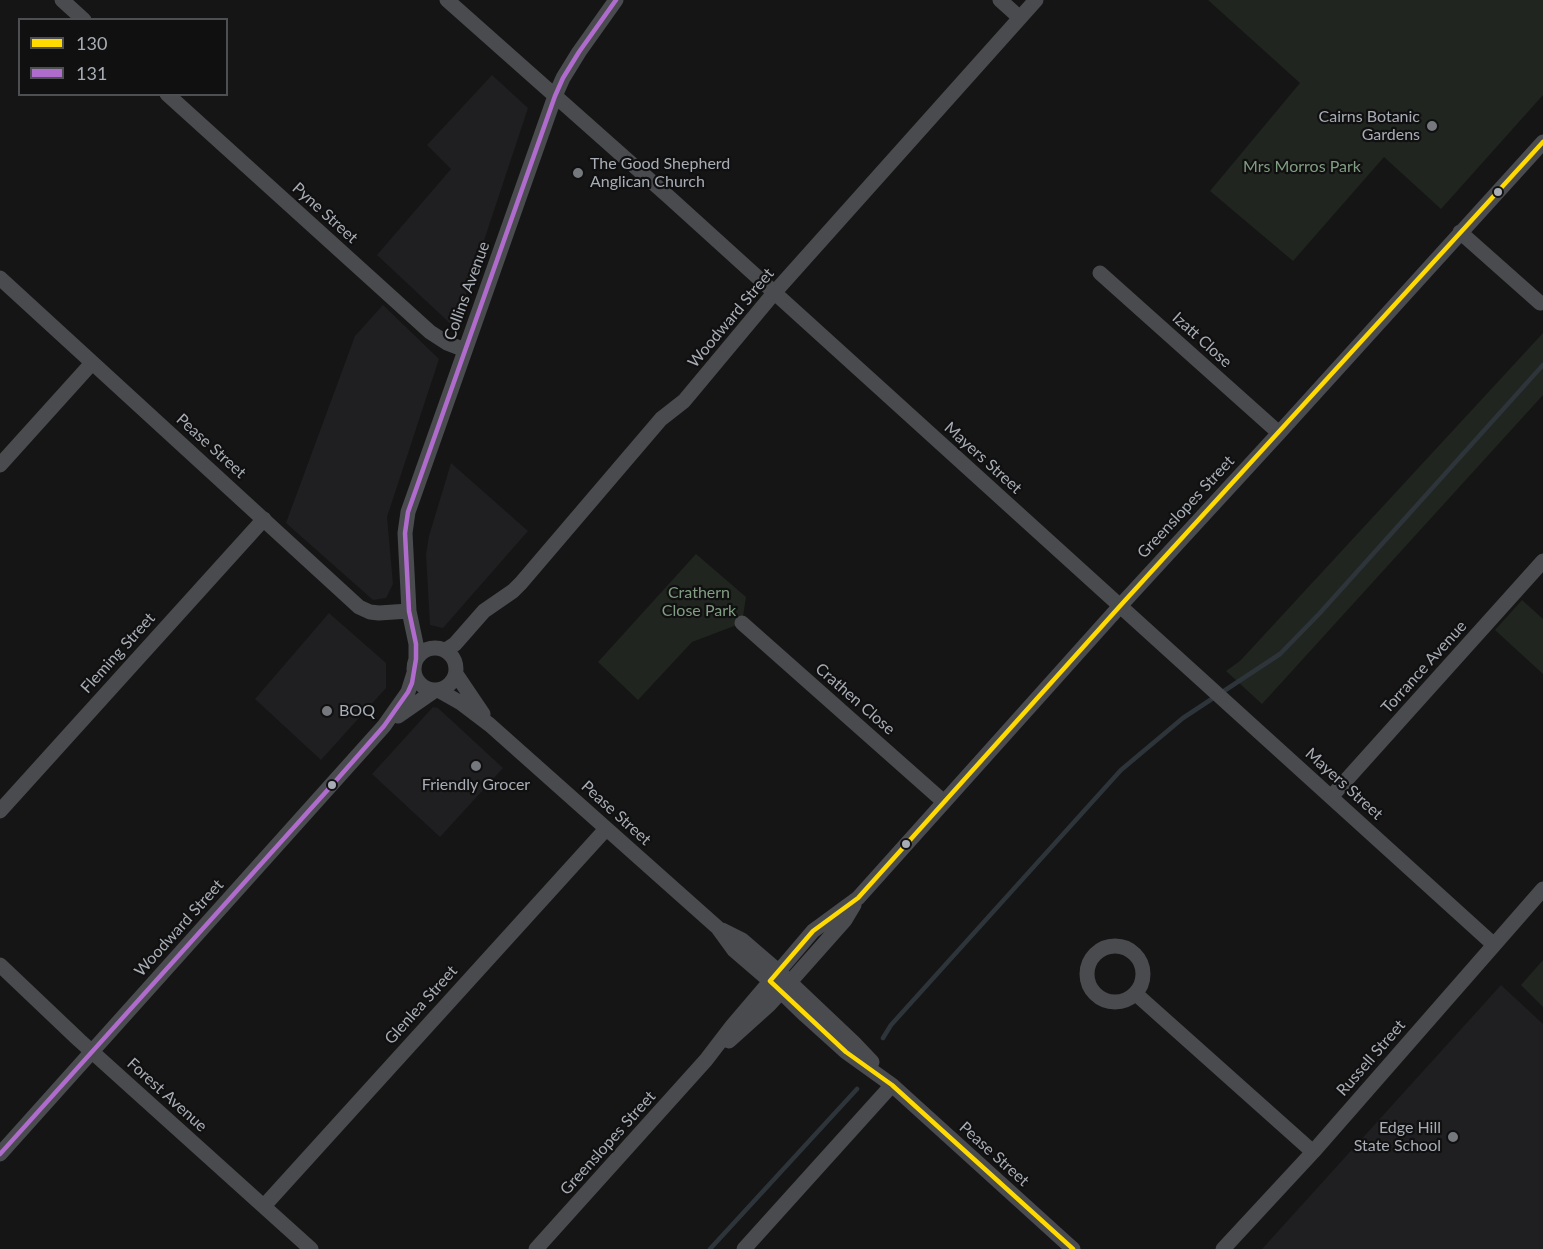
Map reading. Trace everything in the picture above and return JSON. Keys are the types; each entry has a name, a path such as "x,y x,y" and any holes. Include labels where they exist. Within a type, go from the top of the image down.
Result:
{"street":[{"path":"62,0 82,18"},
{"name":"Mayers Street","path":"447,0 1227,701 1493,944"},
{"name":"Collins Avenue","path":"415,666 416,644 409,611 405,533 408,512 555,96 579,52 616,0"},
{"path":"1000,0 1020,18"},
{"name":"Woodward Street","path":"442,649 455,644 484,611 521,583 661,419 684,401 774,293 1036,0"},
{"name":"Pyne Street","path":"169,96 430,332 447,343 465,350"},
{"name":"Greenslopes Street","path":"536,1249 706,1060 732,1026 845,920 858,898 944,802 1543,142"},
{"path":"1460,232 1540,303"},
{"name":"Izatt Close","path":"1100,273 1279,433"},
{"name":"Pease Street","path":"0,278 359,607 379,614 409,611"},
{"path":"0,465 92,363"},
{"name":"Fleming Street","path":"0,811 264,519"},
{"name":"Torrance Avenue","path":"1331,797 1543,561"},
{"path":"409,611 423,632 451,654 455,660 456,674 453,681 448,686 436,690 427,689 416,679 415,666 426,649 432,647 442,649"},
{"name":"Crathen Close","path":"742,623 944,802"},
{"name":"Woodward Street","path":"0,1154 384,726 408,692 415,666"},
{"name":"Pease Street","path":"456,674 490,724"},
{"name":"Woodward Street","path":"384,726 436,690"},
{"name":"Pease Street","path":"436,690 490,724 717,928 742,940 846,1052 892,1085 1072,1249"},
{"name":"Glenlea Street","path":"264,1206 606,828"},
{"name":"Russell Street","path":"1223,1249 1312,1152 1543,889"},
{"name":"Forest Avenue","path":"0,965 92,1052 311,1249"},
{"path":"1136,994 1312,1152"},
{"path":"744,1249 892,1085"}],"shaded area":[{"path":"492,75 528,108 455,328 377,255 451,169 427,145"},
{"path":"383,305 439,359 387,517 393,584 386,598 373,600 286,523 355,336"},
{"path":"451,463 528,531 443,628 430,625 426,554 429,536"},
{"path":"329,613 386,663 386,688 321,760 255,699"},
{"path":"433,707 438,708 503,768 440,837 372,774"},
{"name":"Edge Hill State School","path":"1501,985 1543,1024 1543,1249 1262,1249"}],"green space":[{"name":"Cairns Botanic Gardens","path":"1208,0 1543,0 1543,95 1441,209 1384,157 1293,261 1210,191 1300,83"},
{"path":"1543,333 1543,395 1262,704 1226,671 1240,661"},
{"name":"Crathern Close Park","path":"696,554 746,597 742,623 692,642 638,700 598,662"},
{"path":"1522,600 1543,619 1543,674 1495,630"},
{"path":"1543,960 1543,1007 1521,985"}],"waterway":[{"path":"883,1038 891,1025 1121,770 1183,718 1280,654 1319,614 1543,365"},
{"path":"710,1249 857,1089"}],"transit line":[{"name":"131","path":"0,1154 333,784 384,726 408,692 416,659 416,644 409,611 405,533 408,512 555,96 579,52 616,0"},
{"name":"130","path":"1073,1249 892,1085 846,1052 770,981 813,931 858,898 1120,606 1543,142"}],"place":[{"name":"Cairns Botanic Gardens","path":"1432,126"},
{"name":"The Good Shepherd Anglican Church","path":"578,173"},
{"name":"BOQ","path":"327,711"},
{"name":"Friendly Grocer","path":"476,766"},
{"name":"Edge Hill State School","path":"1453,1137"}],"park label":[{"name":"Mrs Morros Park","path":"1302,167"}]}
